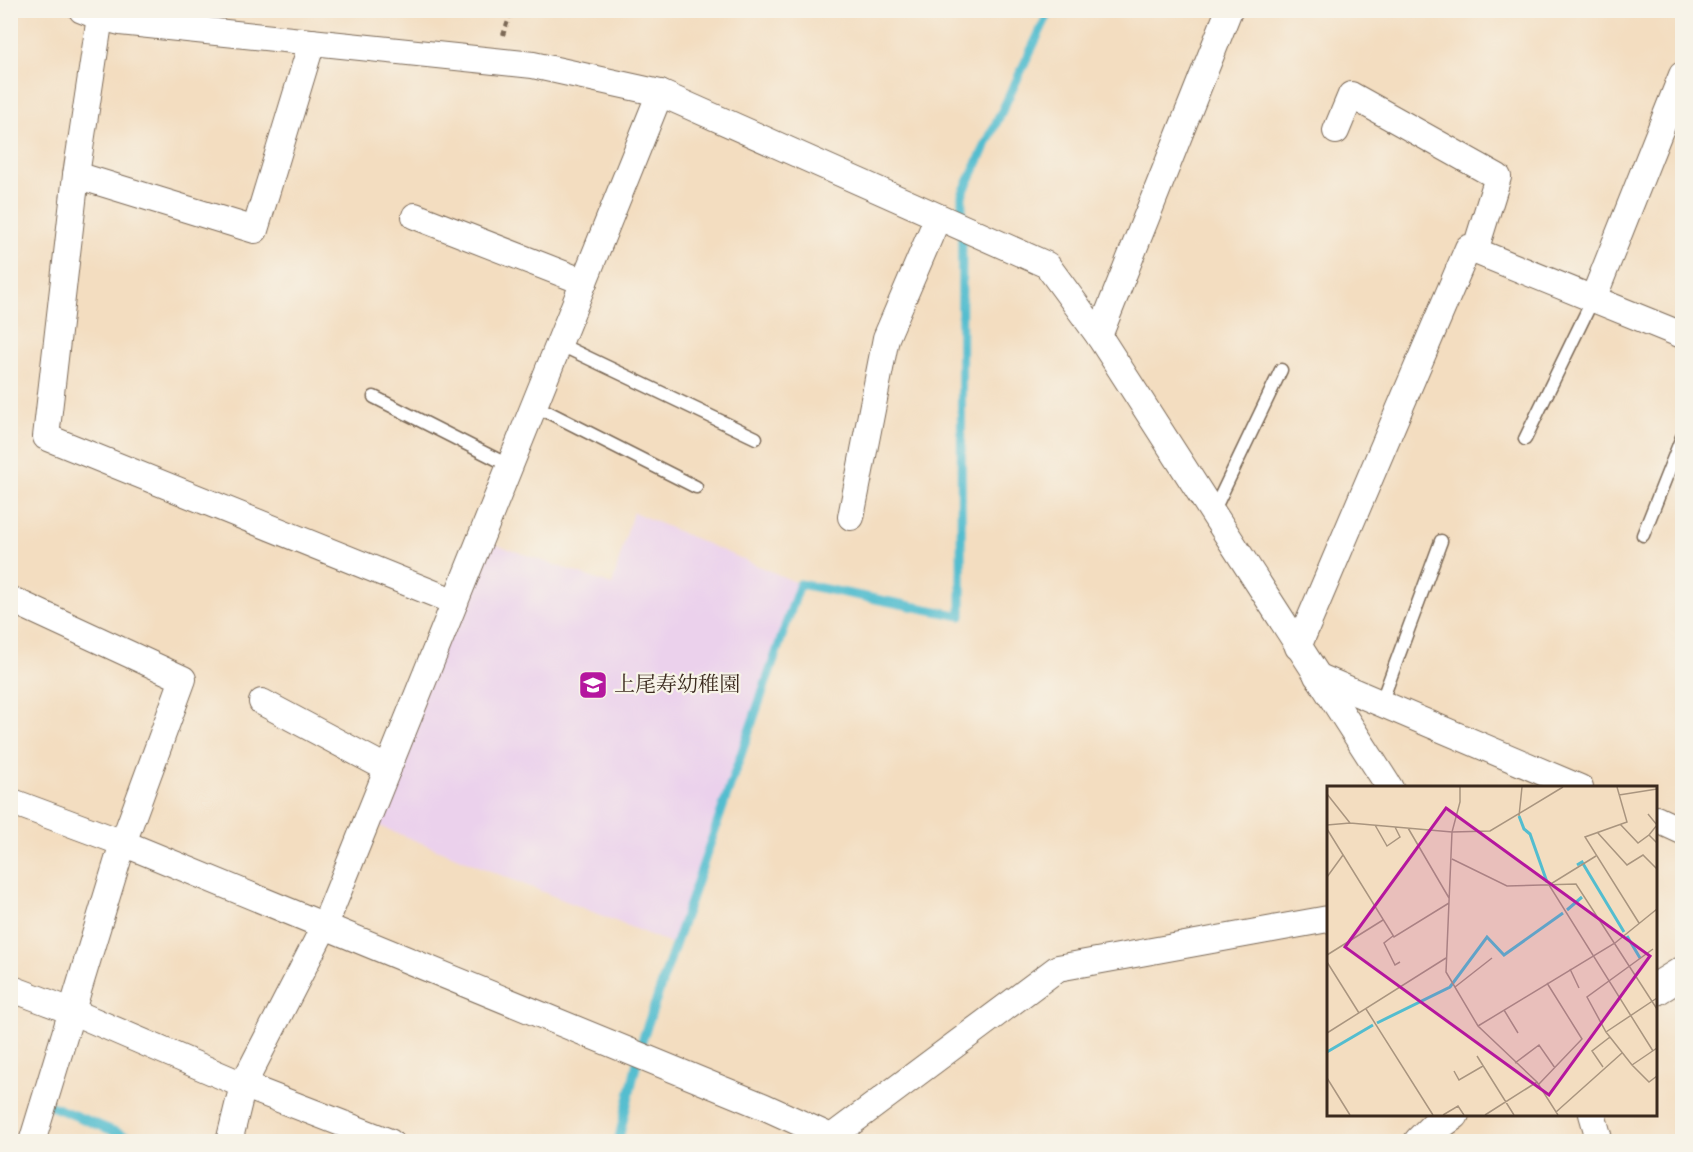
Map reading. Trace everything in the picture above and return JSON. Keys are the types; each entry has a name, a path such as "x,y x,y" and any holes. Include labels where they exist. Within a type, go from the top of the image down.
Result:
{"street":[{"path":"1099,336 1230,10"},
{"path":"455,602 46,437 76,175 106,15 312,42 533,64 660,93 1047,265 1099,336 1389,786"},
{"path":"76,175 255,230 312,42"},
{"path":"1593,299 1683,75"},
{"path":"229,1142 243,1085 324,927 660,93"},
{"path":"1336,131 1351,95 1498,177 1475,251"},
{"path":"415,216 584,282"},
{"path":"851,517 886,338 938,217"},
{"path":"1298,647 1468,248 1683,335"},
{"path":"10,599 183,679 123,843 32,1142"},
{"path":"1317,676 1575,786"},
{"path":"262,702 388,769"},
{"path":"10,801 123,843 765,1107 828,1140 1058,968 1327,919"},
{"path":"1657,819 1683,831"},
{"path":"1657,988 1683,973"},
{"path":"10,988 71,1011 243,1085 390,1142"},
{"path":"1420,1142 1450,1116"},
{"path":"1593,1116 1600,1142"}],"lane":[{"path":"1525,440 1593,299"},
{"path":"559,344 756,438"},
{"path":"1212,514 1281,370"},
{"path":"374,397 510,466"},
{"path":"534,405 696,487"},
{"path":"1643,535 1683,437"},
{"path":"1381,703 1441,541"}],"shaded area":[{"name":"上尾寿幼稚園","path":"633,512 800,584 675,945 367,821 480,539 612,585"}],"waterway":[{"path":"618,1142 642,1041 800,584 961,616 962,195 1050,10"},
{"path":"46,1104 141,1142"}],"place":[{"name":"上尾寿幼稚園","path":"593,685"}]}
